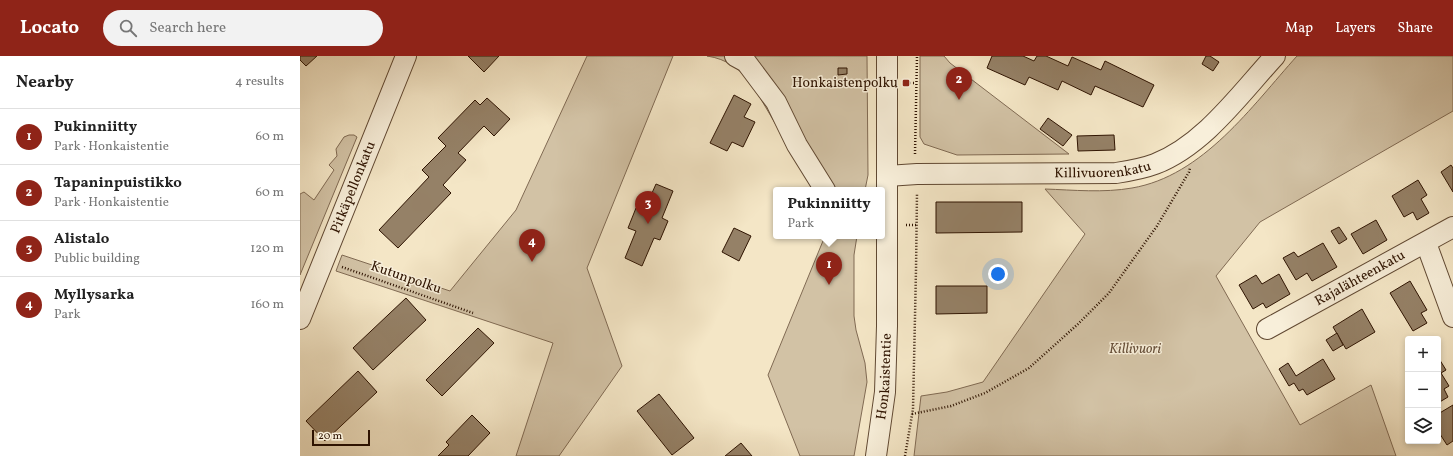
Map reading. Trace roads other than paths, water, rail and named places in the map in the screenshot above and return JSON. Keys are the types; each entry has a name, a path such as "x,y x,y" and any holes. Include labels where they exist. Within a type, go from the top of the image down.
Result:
{"street":[{"name":"Pitkäpellonkatu","path":"300,319 406,56"},
{"path":"735,56 746,62 776,102 797,145 823,187"},
{"name":"Honkaistentie","path":"876,456 885,392 887,326 885,224 887,176 887,56"},
{"name":"Killivuorenkatu","path":"887,176 917,174 1116,172 1135,170 1155,164 1193,142 1210,127 1275,56"},
{"name":"Rajalähteenkatu","path":"1267,329 1453,227"},
{"path":"1426,243 1453,317"}],"place":[{"name":"Honkaistenpolku","path":"906,83"},
{"name":"Tapaninpuistikko","path":"959,100"},
{"name":"Alistalo","path":"648,224"},
{"name":"Myllysarka","path":"532,262"},
{"name":"Pukinniitty","path":"829,285"}],"park label":[{"name":"Killivuori","path":"1135,349"}]}
